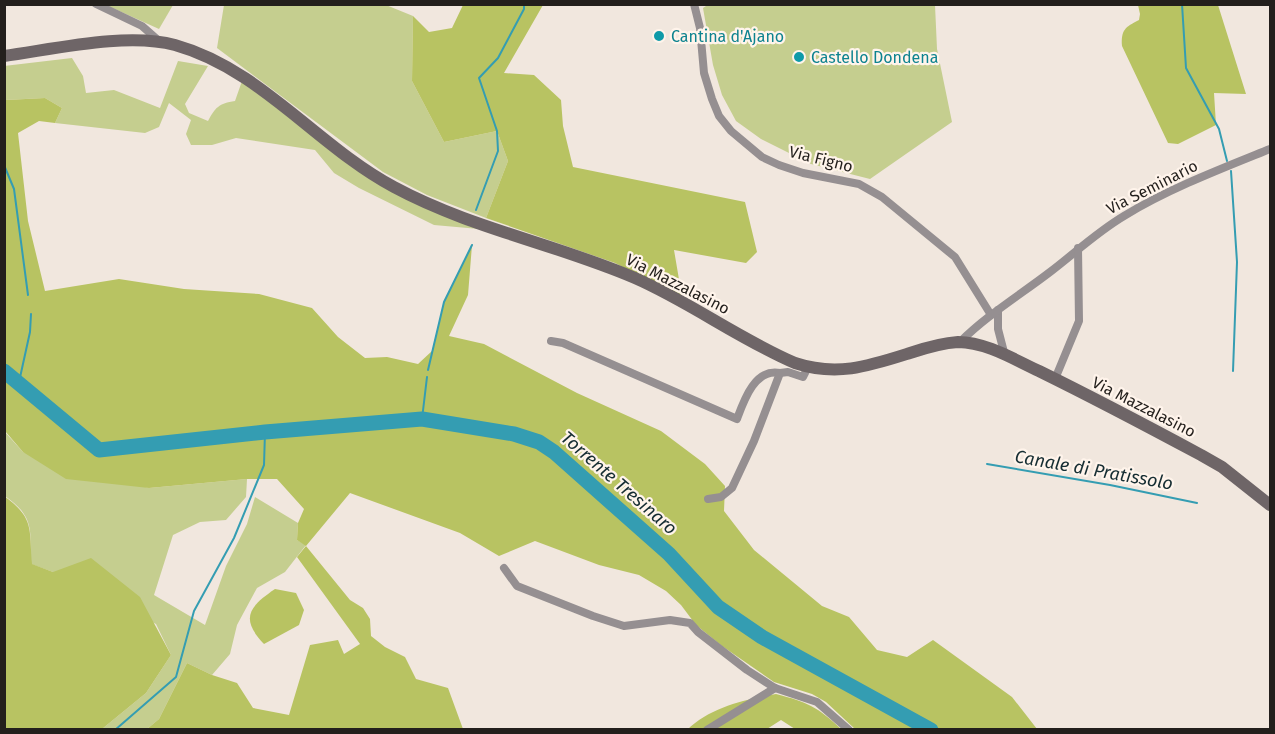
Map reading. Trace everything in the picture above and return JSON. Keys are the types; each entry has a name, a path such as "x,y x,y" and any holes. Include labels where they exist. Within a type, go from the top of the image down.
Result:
{"main road":[{"name":"Via Mazzalasino","path":"4,56 114,41 159,41 194,51 229,68 366,171 409,195 454,214 636,279 783,358 808,368 828,371 852,369 938,345 960,342 975,344 1055,379 1211,460 1270,505"}],"street":[{"path":"96,4 142,26 159,41"},
{"name":"Via Figno","path":"694,4 704,73 712,99 720,116 731,131 762,156 779,165 803,173 859,184 882,197 955,257 994,313"},
{"name":"Via Seminario","path":"960,342 1100,231 1133,211 1270,149"},
{"path":"1055,379 1079,321 1078,248"},
{"path":"994,313 1005,356"},
{"path":"551,341 563,343 736,419 751,388 762,376 771,372 788,372 803,377 808,368"},
{"path":"708,499 721,497 732,488 754,441 780,373"},
{"path":"504,568 517,586 624,626 670,620 690,623 698,632 747,670 776,688 817,702 849,729"},
{"path":"708,729 776,688"}],"green space":[{"path":"709,4 935,5 937,49 952,122 870,179 811,164 761,139 736,121 722,95 713,65 703,8"},
{"path":"106,5 173,5 159,29"},
{"path":"224,5 386,5 413,16 412,81 444,142 497,131 508,161 486,218 427,195 383,172 217,48"},
{"path":"463,5 543,5 504,73 534,75 561,100 563,126 573,167 745,202 757,252 746,263 674,250 682,297 615,263 486,218 508,161 497,131 444,142 412,81 413,16 429,32 452,28"},
{"path":"1138,5 1218,5 1246,94 1214,93 1216,125 1178,144 1168,143 1122,46 1122,36 1125,30 1139,20"},
{"path":"72,58 83,76 86,93 114,90 160,108 178,61 208,66 185,104 189,113 208,121 218,107 235,101 242,81 343,159 479,229 434,225 334,173 315,150 236,138 212,145 191,145 186,134 191,120 169,103 159,127 145,133 55,123 62,108 45,98 5,100 4,66"},
{"path":"4,94 6,100 45,98 62,108 55,123 39,121 18,133 28,221 45,291 119,279 184,289 259,294 312,308 338,337 365,358 387,357 418,364 432,351 444,302 472,245 468,295 449,336 484,344 577,393 661,431 705,464 725,486 724,511 754,550 822,606 849,617 877,650 907,657 933,640 1012,697 1037,729 855,729 826,702 812,694 774,682 722,646 696,625 681,605 666,591 639,575 599,565 535,541 499,556 460,533 350,493 306,546 297,540 298,523 304,509 277,479 247,479 149,488 66,479 23,452 5,431"},
{"path":"4,431 23,452 149,488 247,479 246,497 226,520 200,522 173,535 154,595 205,625 226,566 247,524 255,497 298,523 297,540 306,545 285,572 257,588 237,625 230,654 212,675 187,663 159,719 147,729 102,729 146,693 171,655 156,624 53,572 31,564 29,525 22,511 5,496"},
{"path":"4,496 26,518 30,533 32,564 53,572 91,558 140,597 171,655 146,693 102,729 5,729"},
{"path":"306,546 350,600 363,608 370,619 371,636 385,647 405,657 416,679 448,688 463,729 147,729 159,719 187,663 212,675 237,683 253,708 289,715 310,645 338,640 344,654 360,644 297,557"},
{"path":"275,589 296,593 304,610 299,625 264,644 252,627 251,613 259,601"},
{"path":"776,694 812,706 841,729 795,729 781,720 767,729 687,730 717,710"}],"waterway":[{"path":"476,210 498,151 497,131 479,78 498,58 524,9 524,4"},
{"path":"1182,4 1186,68 1219,129 1227,161"},
{"path":"4,165 14,189 28,295"},
{"path":"1231,171 1237,262 1233,371"},
{"path":"428,370 444,302 472,245"},
{"path":"19,382 30,332 31,314"},
{"name":"Torrente Tresinaro","path":"4,371 99,450 265,432 422,419 514,434 539,442 554,452 669,554 718,607 762,637 931,730"},
{"path":"422,419 427,377"},
{"path":"115,730 176,677 194,611 234,538 264,465 265,432"},
{"name":"Canale di Pratissolo","path":"987,464 1110,485 1197,503"}],"place":[{"name":"Cantina d'Ajano","path":"659,36"},
{"name":"Castello Dondena","path":"799,57"}]}
